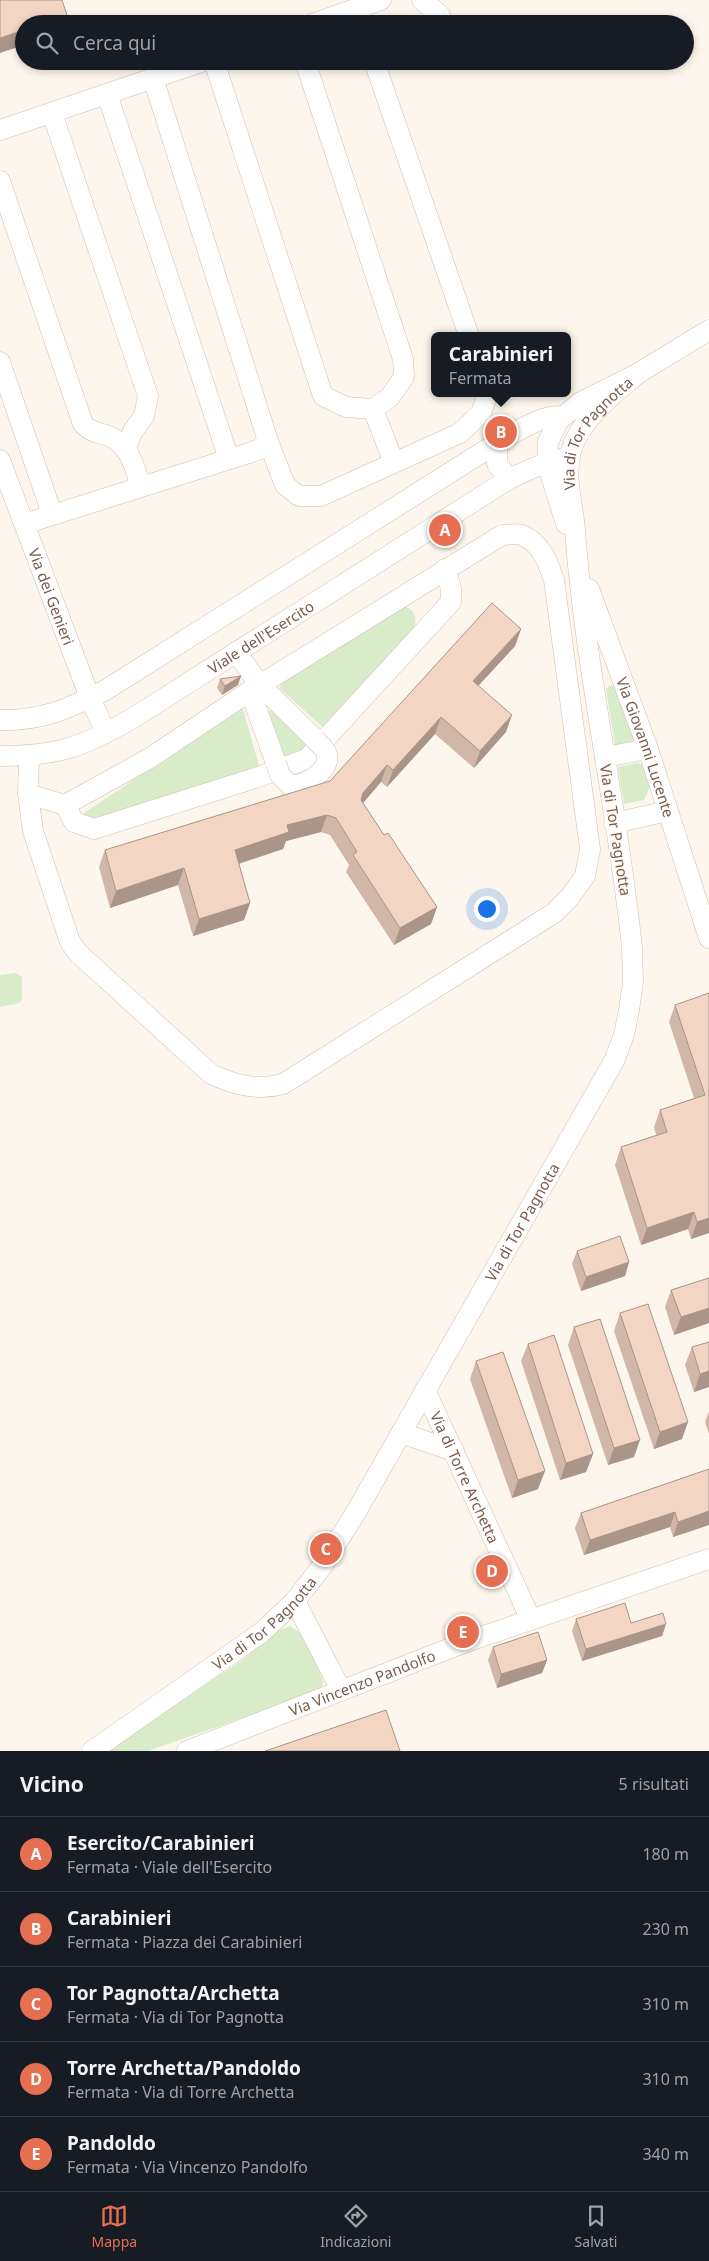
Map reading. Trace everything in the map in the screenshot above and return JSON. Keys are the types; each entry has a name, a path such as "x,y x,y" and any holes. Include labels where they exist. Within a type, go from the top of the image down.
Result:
{"street":[{"path":"359,15 381,0"},
{"path":"422,0 440,15"},
{"path":"0,130 178,70"},
{"path":"217,70 323,396 346,407 373,409 390,397 404,377 403,359 308,70"},
{"path":"377,70 468,332"},
{"path":"154,78 268,441 284,485 299,496 321,496 460,434 481,413 487,397"},
{"path":"107,94 230,459"},
{"path":"52,113 148,396 144,416 133,431 126,447"},
{"path":"0,182 83,424 92,433 110,437 126,447 141,486"},
{"name":"Via di Tor Pagnotta","path":"577,558 547,463 548,439 562,417 581,402 637,374 709,330"},
{"path":"0,362 50,508 45,517"},
{"name":"Via di Tor Pagnotta","path":"92,1751 233,1654 271,1625 295,1601 323,1565 401,1433 614,1061 624,1034 631,996 633,962 626,893 614,823 577,558 569,476 572,449 591,417 637,374"},
{"path":"373,409 394,463"},
{"path":"0,720 21,720 49,716 90,698 153,661 497,443 537,422 553,416 562,417 570,434 572,449"},
{"path":"24,524 256,451 268,441"},
{"path":"497,443 497,464 509,479 553,486"},
{"name":"Viale dell'Esercito","path":"0,756 29,756 63,751 106,733 509,479 561,458 572,449"},
{"name":"Via dei Genieri","path":"0,460 90,698 106,733"},
{"path":"28,794 65,805 150,758 255,688 502,535 521,535 536,544 547,558 554,580 590,849 585,876 554,913 283,1084 270,1088 255,1088 233,1084 211,1074 78,953 70,942 33,831 28,794 29,756"},
{"name":"Via Giovanni Lucente","path":"577,558 648,749 709,938"},
{"path":"65,805 74,822 94,829 255,778 307,759 451,602 451,588 445,569"},
{"path":"236,652 255,688 280,775 291,786 300,785 315,777 326,762 325,750 314,738 255,688"},
{"path":"605,757 648,749"},
{"path":"614,823 668,811"},
{"name":"Via di Torre Archetta","path":"425,1390 531,1620"},
{"path":"401,1433 454,1451"},
{"name":"Via Vincenzo Pandolfo","path":"187,1751 341,1690 531,1620 709,1558"},
{"path":"295,1601 341,1690"}],"green space":[{"path":"405,606 414,614 415,623 405,643 325,729 279,688 283,682"},
{"path":"611,685 616,687 633,739 630,742 615,745 606,689"},
{"path":"243,709 260,769 93,821 84,817 84,813 238,710"},
{"path":"273,709 308,746 302,752 281,761 266,713"},
{"path":"637,763 642,764 650,786 644,800 624,804 618,767"},
{"path":"15,973 22,977 22,1000 19,1003 0,1007 0,975"},
{"path":"290,1626 302,1634 323,1680 322,1690 148,1751 106,1751 241,1661 275,1632"}],"building":[{"path":"0,0 62,0 67,15 15,15 15,33 0,38"},
{"path":"492,603 521,629 473,681 512,715 480,751 441,717 393,770 387,765 363,793 361,800 384,835 388,833 437,907 400,928 353,855 357,852 336,818 327,815 287,825 289,832 235,850 250,903 199,919 184,868 116,891 105,850 330,781"},
{"path":"241,676 225,686 220,679"},
{"path":"709,993 709,1218 697,1222 694,1212 647,1228 621,1147 667,1132 660,1110 705,1095 675,1005"},
{"path":"620,1236 629,1262 586,1277 577,1251"},
{"path":"709,1278 709,1308 681,1317 671,1290"},
{"path":"648,1304 688,1422 660,1432 620,1313"},
{"path":"600,1319 640,1440 614,1448 574,1327"},
{"path":"554,1335 593,1454 566,1463 528,1344"},
{"path":"709,1342 709,1371 700,1374 692,1347"},
{"path":"503,1352 545,1471 518,1480 476,1361"},
{"path":"709,1469 709,1511 678,1522 675,1512 590,1540 581,1513"},
{"path":"625,1603 631,1623 663,1613 666,1624 586,1649 576,1619"},
{"path":"538,1632 547,1660 501,1674 493,1647"},
{"path":"386,1710 400,1751 265,1751"}],"place":[{"name":"Carabinieri","path":"501,432"},
{"name":"Esercito/Carabinieri","path":"445,530"},
{"name":"Tor Pagnotta/Archetta","path":"326,1549"},
{"name":"Torre Archetta/Pandoldo","path":"492,1571"},
{"name":"Pandoldo","path":"463,1632"}]}
